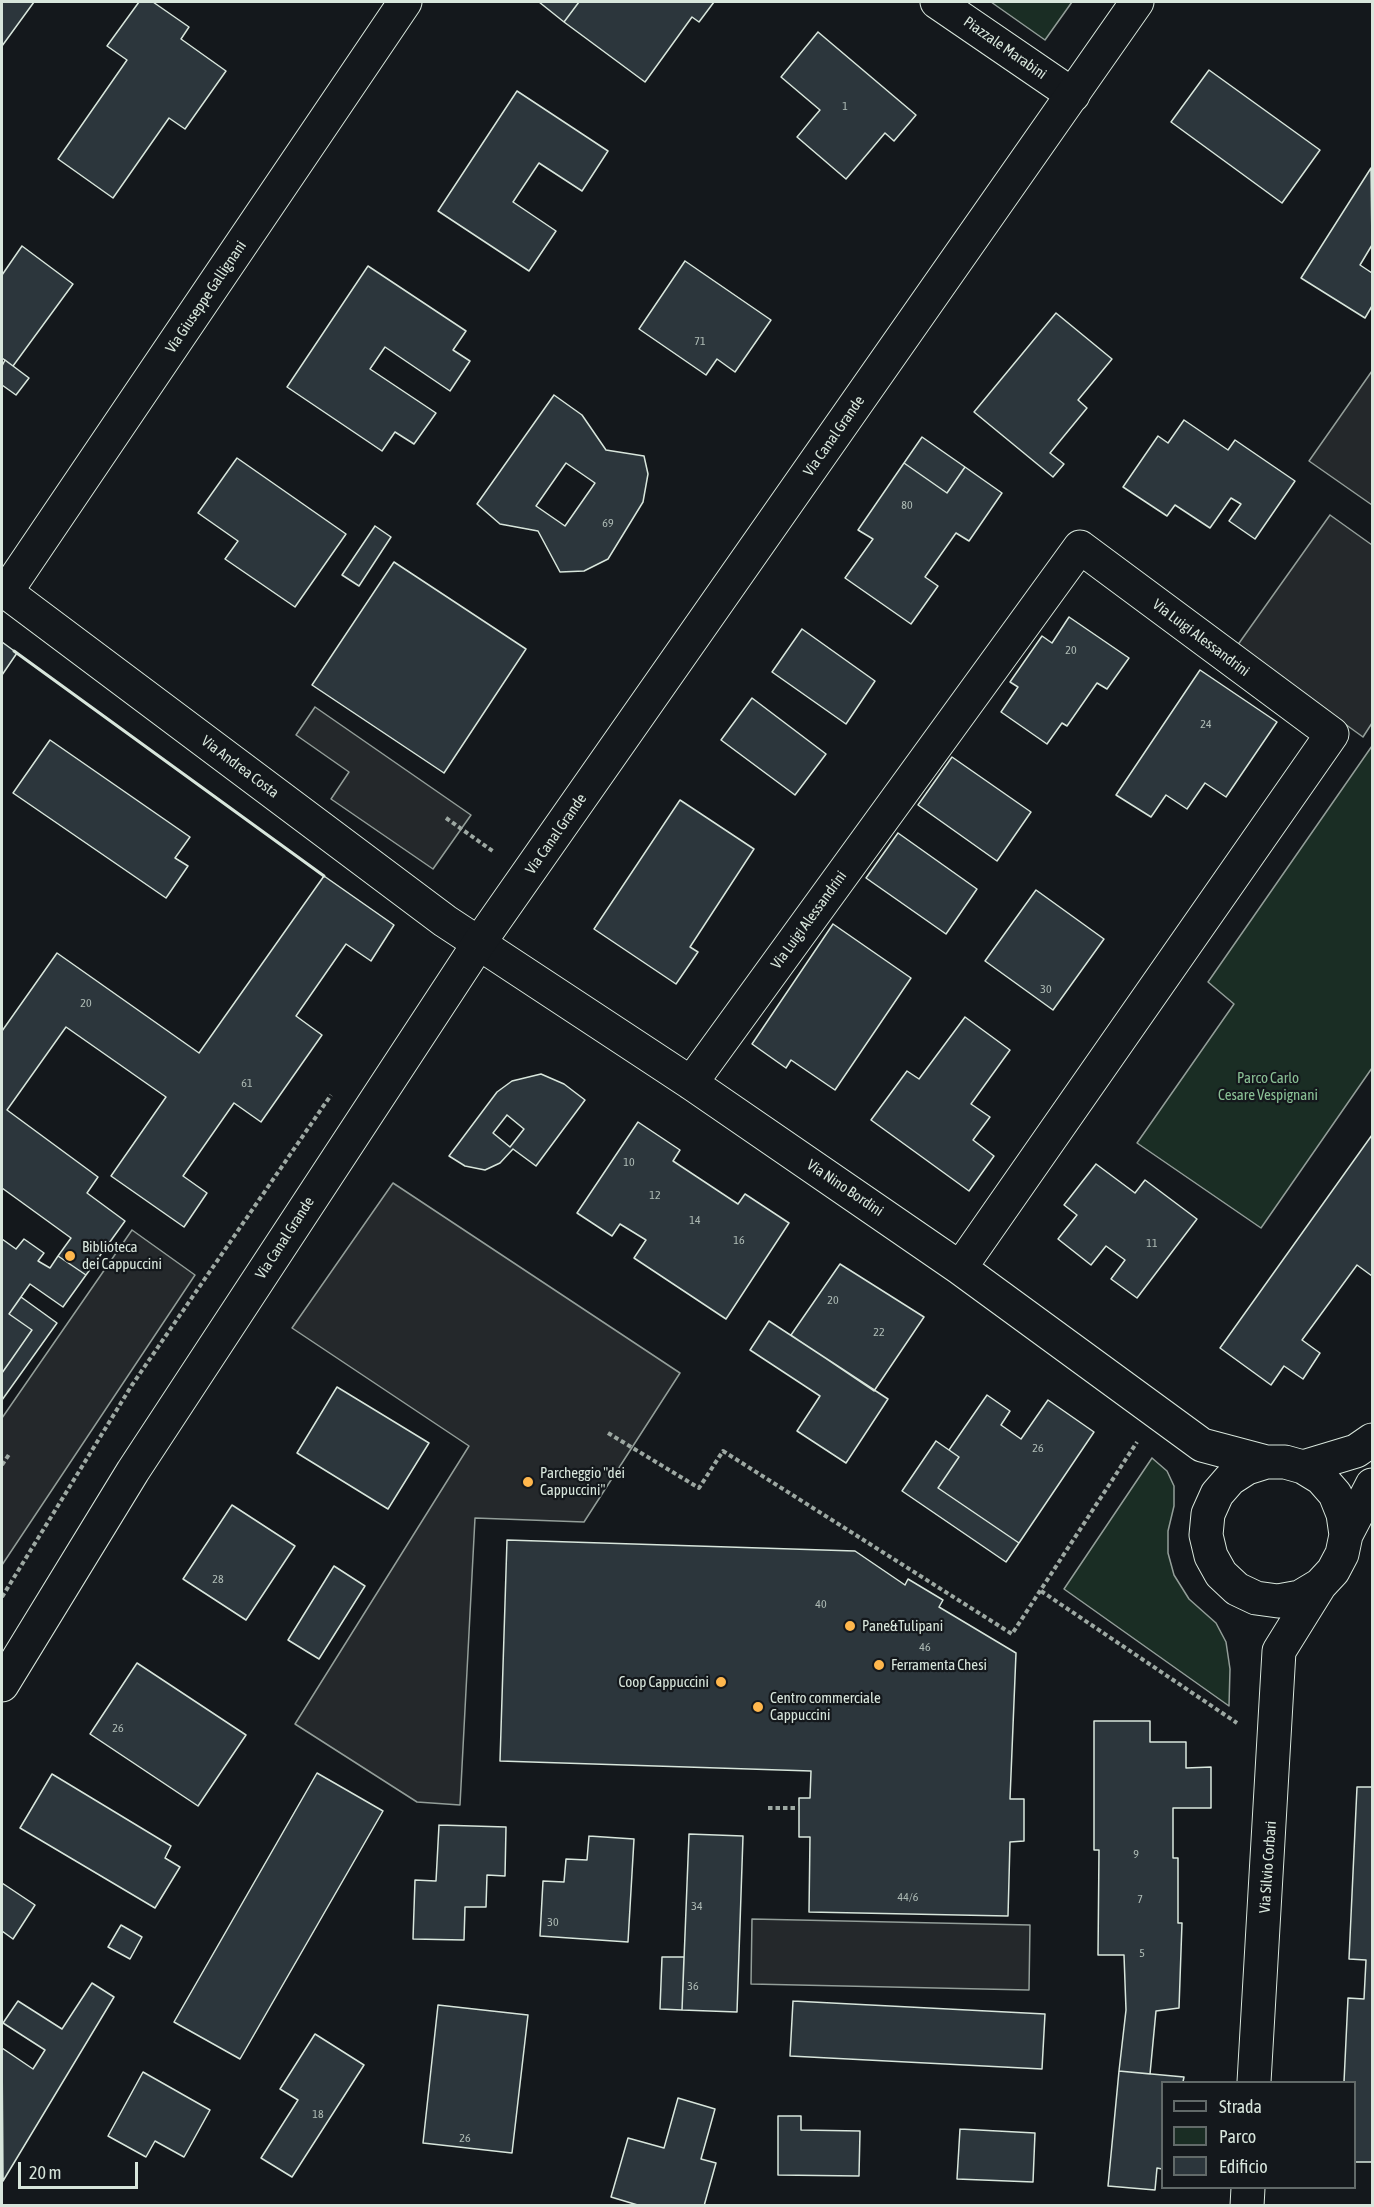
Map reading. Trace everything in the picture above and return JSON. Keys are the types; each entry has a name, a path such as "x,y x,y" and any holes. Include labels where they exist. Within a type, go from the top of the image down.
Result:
{"street":[{"name":"Via Giuseppe Gallignani","path":"4,590 405,2"},
{"name":"Piazzale Marabini","path":"938,2 1073,95"},
{"name":"Via Canal Grande","path":"2,1685 133,1471 479,943 1137,2"},
{"name":"Via Luigi Alessandrini","path":"691,1083 1080,547 1332,734 960,1268"},
{"name":"Via Andrea Costa","path":"4,590 479,943"},
{"name":"Via Nino Bordini","path":"479,943 691,1083 960,1268 1202,1445 1266,1462"},
{"name":"Via Silvio Corbari","path":"1303,1467 1356,1451 1372,1440"},
{"path":"1202,1445 1217,1494"},
{"name":"Via Silvio Corbari","path":"1320,1585 1300,1596 1278,1601 1256,1598 1237,1589 1221,1574 1210,1556 1206,1535 1208,1514 1217,1494 1230,1479 1247,1468 1266,1462 1285,1462 1303,1467 1321,1478 1335,1494 1343,1514 1346,1535"},
{"name":"Via Silvio Corbari","path":"1279,1651 1320,1585 1338,1562 1346,1535 1372,1485"},
{"name":"Via Silvio Corbari","path":"1254,2081 1279,1651 1256,1598"},
{"path":"1247,2205 1248,2189"}],"path":[{"path":"446,818 494,852"},
{"path":"2,1597 132,1385 335,1089"},
{"path":"608,1433 699,1488 723,1451 1012,1634 1157,1410"},
{"path":"2,1465 10,1453"},
{"path":"1041,1592 1275,1748"},
{"path":"768,1808 799,1808"}],"green space":[{"path":"991,2 1072,2 1045,40"},
{"name":"Parco Carlo Cesare Vespignani","path":"1372,746 1372,1068 1261,1228 1137,1143 1234,1004 1208,982"},
{"path":"1152,1458 1167,1471 1174,1486 1174,1506 1168,1531 1168,1553 1174,1575 1189,1599 1216,1623 1226,1642 1230,1669 1229,1706 1064,1589"}],"shaded area":[{"path":"1372,371 1372,505 1309,461"},
{"path":"1330,515 1372,545 1372,723 1363,737 1237,646"},
{"path":"315,707 471,815 433,869 331,799 349,772 296,735"},
{"name":"Parcheggio \"dei Cappuccini\"","path":"393,1183 680,1373 584,1522 475,1518 460,1805 417,1802 295,1724 469,1446 292,1328"},
{"path":"132,1230 195,1275 2,1565 2,1418"},
{"path":"752,1919 1030,1925 1029,1990 751,1984"}],"building":[{"path":"2,2 34,2 2,46"},
{"path":"139,2 153,2 189,27 181,39 226,71 185,129 169,118 113,198 58,159 127,60 107,46"},
{"path":"539,2 579,2 564,22"},
{"path":"579,2 714,2 699,22 692,17 645,82 564,22"},
{"path":"818,32 916,115 894,141 885,133 846,179 797,137 820,110 781,77"},
{"path":"1209,70 1320,150 1282,203 1171,122"},
{"path":"517,91 608,151 582,191 539,163 513,202 556,231 529,271 438,211"},
{"path":"1371,168 1372,245 1360,265 1372,273 1372,306 1365,318 1301,278"},
{"path":"22,246 73,284 13,366 2,358 2,275"},
{"path":"685,261 771,320 735,372 717,359 706,375 639,329"},
{"path":"368,266 466,331 453,350 470,361 450,391 385,347 370,369 436,413 414,444 395,432 382,451 287,387"},
{"path":"1056,313 1112,359 1078,400 1087,408 1050,453 1064,464 1053,477 974,412"},
{"path":"5,360 29,378 16,395 2,385 2,366"},
{"path":"554,395 582,415 606,450 644,456 648,474 643,502 608,559 584,571 560,572 538,531 500,524 477,504","holes":["566,463 595,483 565,526 536,506"]},
{"path":"1184,420 1228,450 1235,440 1295,481 1255,539 1229,521 1241,504 1231,498 1210,528 1175,505 1167,516 1123,487 1158,436 1168,443"},
{"path":"922,437 965,467 947,493 904,463"},
{"path":"237,458 346,534 295,607 225,559 238,541 198,513"},
{"path":"904,463 947,493 965,467 1002,493 969,541 956,533 925,577 938,586 911,624 845,578 873,539 858,530"},
{"path":"375,526 391,537 359,586 342,575"},
{"path":"394,562 526,649 444,773 312,685"},
{"path":"1069,617 1129,658 1107,689 1097,683 1067,726 1062,723 1047,744 1001,712 1018,687 1010,682 1042,636 1052,643"},
{"path":"802,629 875,681 846,724 772,672"},
{"path":"2,642 17,653 2,675"},
{"path":"1200,670 1277,722 1226,797 1205,783 1187,809 1166,795 1151,817 1116,795"},
{"path":"752,698 826,754 795,795 721,740"},
{"path":"50,740 190,837 175,858 188,866 166,898 13,793"},
{"path":"952,757 1031,812 997,861 918,805"},
{"path":"680,800 754,849 690,947 698,952 676,984 594,929"},
{"path":"898,833 977,889 946,934 866,878"},
{"path":"324,876 394,925 371,961 346,944 296,1016 322,1035 261,1122 234,1103 183,1176 207,1193 184,1227 111,1176 166,1097 66,1027 7,1110 98,1177 87,1193 125,1221 86,1275 58,1256 71,1238 2,1188 2,1031 57,953 199,1053"},
{"path":"1036,890 1104,939 1053,1010 985,961"},
{"path":"833,924 911,978 835,1090 791,1060 786,1068 752,1044"},
{"path":"965,1017 1010,1050 971,1104 990,1117 973,1140 994,1156 969,1191 871,1120 907,1071 919,1079"},
{"path":"541,1074 564,1084 585,1100 536,1166 513,1149 500,1163 485,1170 465,1166 449,1156 497,1092 512,1081","holes":["507,1115 524,1129 510,1147 493,1133"]},
{"path":"638,1122 680,1150 673,1161 738,1204 745,1194 789,1223 726,1319 634,1258 646,1240 620,1224 612,1236 577,1213"},
{"path":"1372,1135 1372,1276 1357,1265 1302,1340 1320,1353 1303,1379 1284,1366 1271,1385 1220,1348"},
{"path":"1096,1164 1135,1193 1145,1180 1197,1219 1137,1298 1111,1279 1125,1260 1106,1246 1091,1265 1058,1239 1077,1215 1064,1205"},
{"path":"2,1239 16,1249 24,1239 44,1253 38,1261 50,1268 58,1256 86,1275 63,1307 30,1284 9,1314 32,1330 2,1373"},
{"path":"840,1264 924,1317 874,1391 791,1335"},
{"path":"21,1297 57,1323 2,1400 2,1373 32,1330 9,1314"},
{"path":"769,1321 888,1399 846,1463 797,1431 820,1396 750,1350"},
{"path":"337,1387 429,1443 388,1509 297,1453"},
{"path":"987,1395 1010,1411 1001,1425 1021,1439 1048,1400 1094,1432 1019,1543 938,1488 959,1457 949,1450"},
{"path":"936,1441 959,1457 938,1488 1019,1543 1006,1562 902,1491"},
{"path":"232,1505 295,1546 246,1620 183,1579"},
{"name":"Centro commerciale Cappuccini","path":"507,1540 855,1551 905,1585 908,1579 943,1600 939,1607 1016,1653 1010,1799 1024,1799 1024,1841 1010,1842 1008,1916 809,1912 810,1837 799,1837 799,1798 810,1798 811,1771 500,1761"},
{"path":"334,1566 365,1586 319,1659 288,1640"},
{"path":"137,1663 246,1735 198,1806 90,1734"},
{"path":"1094,1721 1150,1721 1150,1742 1186,1742 1186,1768 1211,1767 1211,1808 1173,1808 1173,1858 1178,1858 1178,1923 1182,1923 1179,2008 1156,2011 1150,2074 1119,2071 1126,2010 1124,1955 1098,1955 1099,1850 1094,1850"},
{"path":"317,1773 383,1811 240,2059 174,2022"},
{"path":"52,1774 171,1846 165,1858 180,1867 155,1908 20,1828"},
{"path":"1357,1787 1372,1787 1372,2162 1356,2162 1356,2081 1344,2081 1348,1998 1364,1999 1366,1960 1349,1959"},
{"path":"439,1825 506,1827 505,1876 487,1875 486,1907 465,1907 464,1940 413,1939 415,1880 436,1881"},
{"path":"689,1834 743,1836 737,2012 682,2010"},
{"path":"589,1836 634,1839 628,1942 540,1936 543,1881 564,1882 566,1859 587,1860"},
{"path":"2,1883 35,1905 13,1939 2,1931"},
{"path":"121,1925 142,1937 130,1959 108,1947"},
{"path":"662,1957 684,1957 682,2010 660,2009"},
{"path":"92,1983 114,1997 3,2181 2,2048 33,2069 45,2050 3,2023 18,2001 62,2029"},
{"path":"793,2001 1045,2014 1042,2069 790,2056"},
{"path":"438,2005 528,2015 512,2153 423,2143"},
{"path":"315,2034 364,2065 292,2177 261,2158 298,2100 280,2089"},
{"path":"1119,2071 1184,2077 1183,2081 1161,2081 1161,2169 1157,2168 1155,2190 1108,2186"},
{"path":"143,2072 210,2110 184,2157 155,2141 146,2157 108,2136"},
{"path":"678,2098 715,2109 701,2159 716,2163 704,2206 641,2206 611,2197 628,2138 664,2148"},
{"path":"778,2116 801,2116 801,2130 860,2131 859,2176 778,2175"},
{"path":"960,2129 1035,2133 1033,2182 957,2179"}],"wall":[{"path":"14,651 324,876"}],"place":[{"name":"Biblioteca dei Cappuccini","path":"70,1256"},
{"name":"Parcheggio \"dei Cappuccini\"","path":"528,1482"},
{"name":"Pane&Tulipani","path":"850,1626"},
{"name":"Ferramenta Chesi","path":"879,1665"},
{"name":"Coop Cappuccini","path":"721,1682"},
{"name":"Centro commerciale Cappuccini","path":"758,1707"}]}
